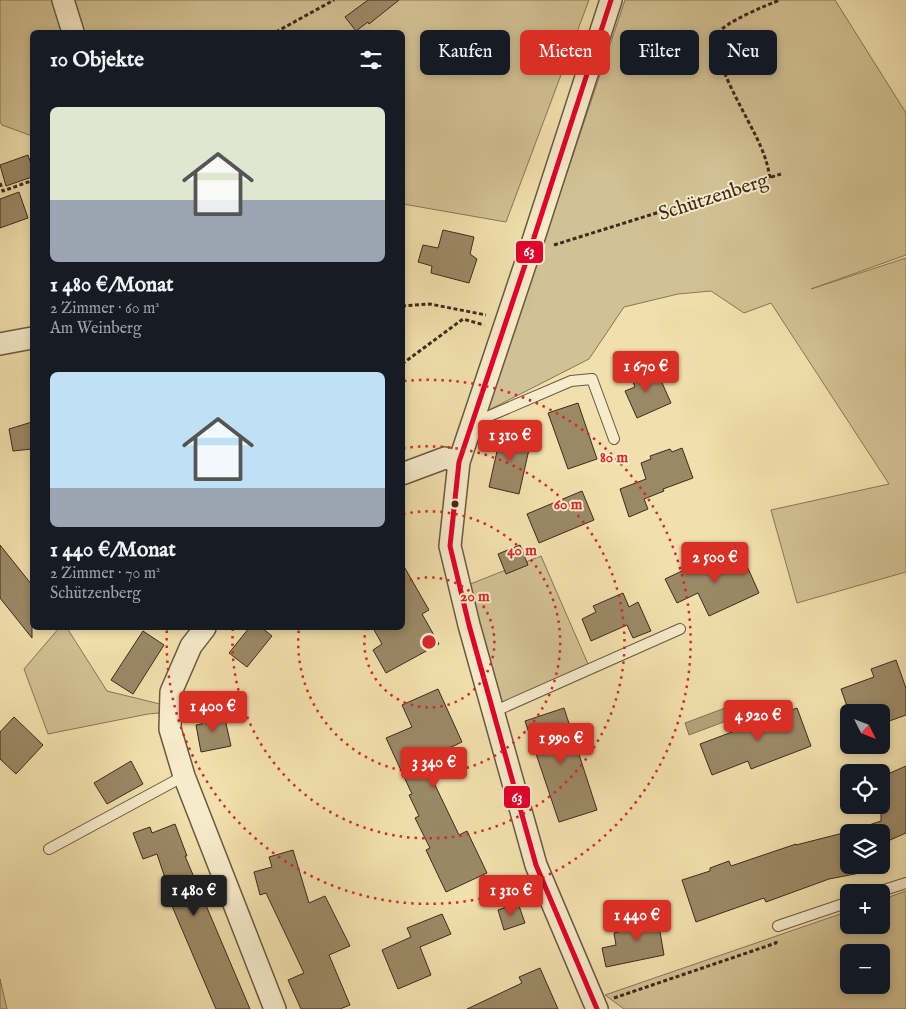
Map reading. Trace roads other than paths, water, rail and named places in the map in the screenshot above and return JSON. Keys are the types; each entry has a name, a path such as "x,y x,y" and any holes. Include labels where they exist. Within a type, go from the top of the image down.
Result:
{"street":[{"path":"63,0 72,30"},
{"path":"596,1007 536,865 469,625 450,546 459,462 611,0"},
{"path":"0,344 30,338"},
{"path":"405,473 445,458 459,462"},
{"path":"203,630 191,646 171,692 170,729 184,776 275,1009"}],"lane":[{"path":"472,424 571,381 592,379 614,439"},
{"path":"493,712 680,629"},
{"path":"49,850 184,776"},
{"path":"890,888 906,883"},
{"path":"778,926 840,905"}]}
